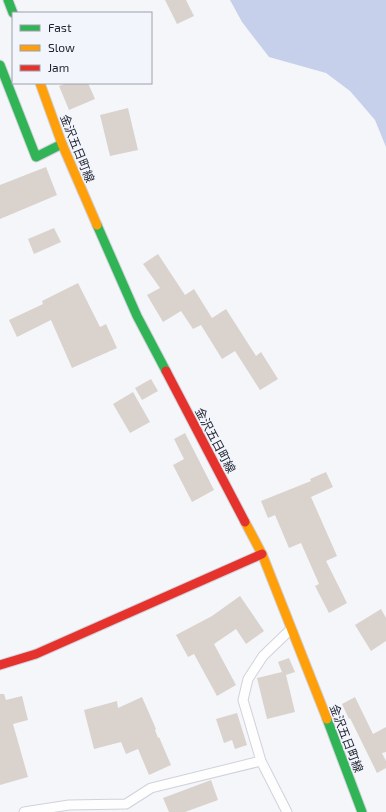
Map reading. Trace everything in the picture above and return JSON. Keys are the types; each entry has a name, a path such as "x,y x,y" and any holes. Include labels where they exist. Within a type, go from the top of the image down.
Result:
{"main road":[{"path":"8,0 13,12"},
{"path":"0,65 36,157 62,144"},
{"name":"金沢五日町線","path":"40,84 62,144 137,316 262,554 362,812"},
{"path":"0,665 36,654 262,554"}],"lane":[{"path":"286,812 261,761 243,700 248,679 263,656 292,629"},
{"path":"24,812 69,805 126,804 151,788 261,761"}],"shaded area":[{"path":"230,0 386,0 386,147 375,120 350,91 326,73 269,57 242,22"}],"building":[{"path":"165,0 186,0 194,16 177,24"},
{"path":"64,84 88,84 95,99 69,110 59,86"},
{"path":"128,108 138,150 110,156 100,115"},
{"path":"46,167 57,195 0,219 0,185"},
{"path":"54,228 61,242 34,254 28,239"},
{"path":"158,254 185,295 194,289 212,318 226,309 256,356 261,352 278,379 260,390 235,351 222,359 201,325 193,329 181,311 163,322 147,295 160,288 143,264"},
{"path":"78,283 100,327 106,324 117,348 72,368 51,320 17,337 9,320 43,304 42,301"},
{"path":"151,379 158,391 142,400 135,388"},
{"path":"133,392 150,422 130,433 113,404"},
{"path":"185,433 214,490 192,502 173,465 184,459 174,439"},
{"path":"326,472 333,487 311,497 337,556 326,561 347,603 329,613 315,586 319,584 301,543 289,548 275,515 268,518 261,501 311,481 310,479"},
{"path":"240,596 264,631 246,644 236,629 214,644 236,685 217,696 194,654 188,657 176,635 212,616"},
{"path":"381,609 386,618 386,641 371,651 355,625"},
{"path":"289,658 295,672 286,675 295,712 267,719 257,678 282,672 278,662"},
{"path":"0,694 4,694 6,700 22,696 28,720 13,724 28,777 0,785"},
{"path":"142,697 156,729 158,738 159,737 171,765 149,775 138,749 126,754 121,742 94,749 84,710 117,701 118,708"},
{"path":"355,697 373,734 386,727 386,752 382,753 386,761 386,768 377,773 342,704"},
{"path":"237,713 247,745 235,749 232,740 224,743 216,719"},
{"path":"211,780 218,800 185,812 169,812 163,798"}],"traffic: fast":[{"path":"8,0 13,12"},
{"path":"0,65 36,157 62,144"},
{"path":"97,225 137,316 166,371"},
{"path":"327,719 362,812"}],"traffic: slow":[{"path":"40,84 62,144 97,225"},
{"path":"245,522 262,554 327,719"}],"traffic: jam":[{"path":"166,371 245,522"},
{"path":"0,665 36,654 262,554"}]}
